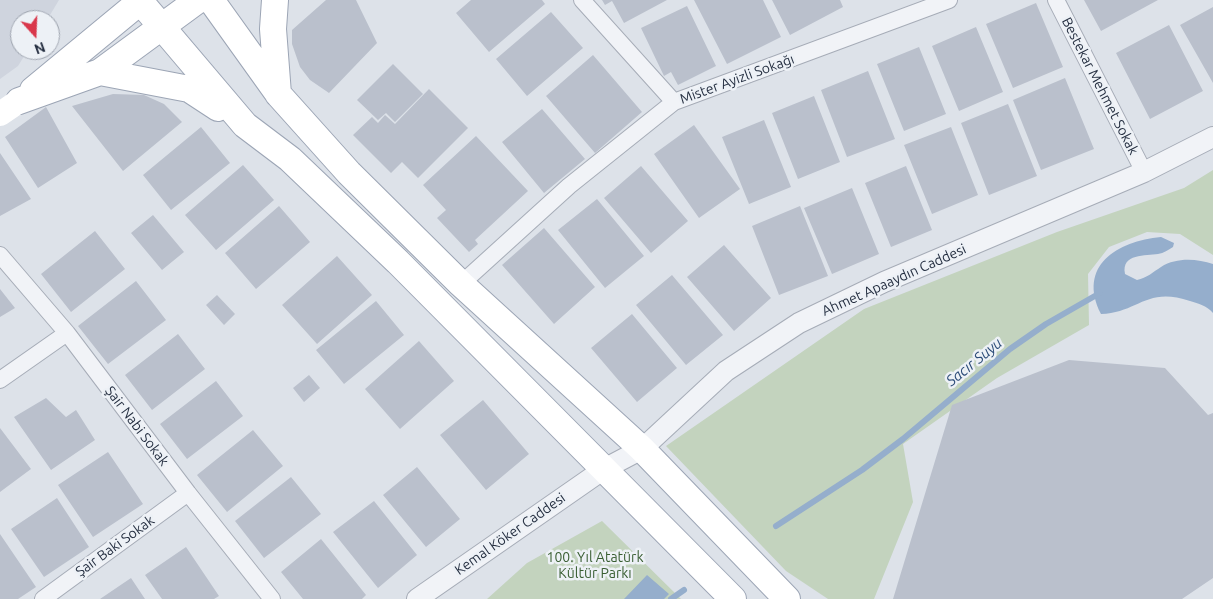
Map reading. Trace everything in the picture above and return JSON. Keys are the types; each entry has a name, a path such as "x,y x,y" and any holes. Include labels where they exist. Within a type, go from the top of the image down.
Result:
{"main road":[{"path":"9,107 140,0 160,28 245,125"},
{"path":"9,107 100,72 198,0"},
{"path":"212,0 278,95 349,174 461,284 642,449 788,599"},
{"path":"275,0 273,29 278,95"},
{"path":"100,72 188,89 245,125 290,160 391,256 733,599"}],"street":[{"path":"582,0 674,102"},
{"name":"Mister Ayizli Sokağı","path":"461,284 569,186 674,102 949,0"},
{"name":"Bestekar Mehmet Sokak","path":"1056,0 1144,172"},
{"name":"Ahmet Apaaydın Caddesi","path":"604,469 642,449 726,371 799,324 884,282 1144,172 1213,137"},
{"name":"Şair Nabi Sokak","path":"0,255 67,334 188,493 272,599"},
{"path":"0,380 67,334"},
{"name":"Kemal Köker Caddesi","path":"417,599 604,469"},
{"name":"Şair Baki Sokak","path":"43,599 188,493"}],"shaded area":[{"path":"0,0 59,0 53,10 10,10 10,60 22,60 18,66 0,79"}],"green space":[{"path":"1213,170 1213,255 1180,234 1147,232 1109,247 1088,274 1089,325 997,378 903,444 913,502 874,599 828,599 786,571 666,446 864,309 1057,232 1184,188"},
{"name":"100. Yıl Atatürk Kültür Parkı","path":"602,521 681,599 487,599 527,563"}],"water":[{"path":"1161,237 1174,243 1173,247 1160,254 1131,259 1125,267 1125,274 1137,280 1141,279 1167,264 1180,260 1194,260 1213,264 1213,313 1205,306 1196,303 1175,297 1163,297 1152,298 1114,313 1101,314 1095,297 1094,282 1098,270 1106,259 1116,250 1130,244 1145,239"},
{"path":"647,575 669,594 664,599 624,599"}],"building":[{"path":"326,0 356,0 377,43 329,93 310,80 300,67 292,44 292,30"},
{"path":"471,0 542,0 545,4 489,52 456,13"},
{"path":"602,0 667,0 624,23 612,1 605,5"},
{"path":"694,0 763,0 781,37 727,64"},
{"path":"772,0 840,0 843,7 790,35"},
{"path":"1084,0 1158,0 1101,31"},
{"path":"1036,3 1063,67 1013,88 986,24"},
{"path":"687,6 716,66 678,85 671,72 664,76 641,28"},
{"path":"1213,7 1213,83 1180,25"},
{"path":"551,12 583,48 527,96 496,59"},
{"path":"1169,25 1203,91 1150,119 1116,53"},
{"path":"976,27 1003,92 959,111 932,46"},
{"path":"919,47 946,114 904,131 877,64"},
{"path":"593,55 642,112 595,153 546,96"},
{"path":"393,64 423,94 395,122 386,113 378,120 357,100"},
{"path":"868,71 895,139 847,157 821,90"},
{"path":"1065,78 1094,149 1041,170 1013,100"},
{"path":"429,89 468,128 418,178 402,162 391,173 353,135 372,117 378,123 385,115 395,124"},
{"path":"113,94 144,95 164,104 182,122 123,171 72,106"},
{"path":"814,96 840,162 798,179 772,113"},
{"path":"1008,104 1037,176 989,195 961,123"},
{"path":"46,107 77,163 38,188 5,137"},
{"path":"542,109 585,159 544,193 502,142"},
{"path":"764,120 791,187 749,204 722,137"},
{"path":"694,125 740,189 699,218 654,154"},
{"path":"201,127 230,163 171,210 143,175"},
{"path":"951,127 978,195 932,214 904,145"},
{"path":"476,136 528,191 475,240 478,244 469,252 437,218 446,210 423,185"},
{"path":"0,153 31,199 0,216"},
{"path":"243,165 274,200 216,250 185,215"},
{"path":"641,166 688,221 651,253 604,198"},
{"path":"906,166 932,230 891,247 865,183"},
{"path":"852,188 879,254 832,274 804,208"},
{"path":"597,199 644,256 605,288 558,230"},
{"path":"279,206 310,242 256,289 225,253"},
{"path":"800,206 828,276 779,295 752,226"},
{"path":"153,215 184,252 162,270 131,233"},
{"path":"544,228 595,287 554,324 502,265"},
{"path":"95,231 125,269 71,312 41,274"},
{"path":"724,245 771,298 734,331 687,277"},
{"path":"337,256 372,295 317,344 282,305"},
{"path":"672,275 723,335 686,365 636,305"},
{"path":"136,281 166,320 108,364 78,326"},
{"path":"0,289 15,308 0,317"},
{"path":"217,295 235,314 224,325 206,305"},
{"path":"376,301 404,335 344,384 316,350"},
{"path":"632,314 677,368 637,402 591,348"},
{"path":"178,334 205,369 152,410 125,375"},
{"path":"419,341 454,381 400,429 365,389"},
{"path":"1069,360 1165,368 1208,415 1213,413 1213,578 1182,599 893,599 952,405"},
{"path":"309,375 320,388 304,402 293,388"},
{"path":"216,381 243,416 187,459 160,424"},
{"path":"46,398 66,417 76,410 95,440 51,470 14,417"},
{"path":"483,400 529,454 486,490 440,435"},
{"path":"0,428 31,469 0,492"},
{"path":"253,430 283,466 227,512 197,475"},
{"path":"108,452 143,504 93,537 58,485"},
{"path":"417,467 460,519 426,547 383,495"},
{"path":"291,477 321,514 264,558 235,521"},
{"path":"57,498 89,547 44,577 11,529"},
{"path":"374,501 417,555 378,588 333,532"},
{"path":"0,534 36,587 18,599 0,599"},
{"path":"321,539 366,595 362,599 303,599 281,572"},
{"path":"186,547 219,596 214,599 162,599 145,575"},
{"path":"131,578 145,599 100,599"}],"waterway":[{"name":"Sacır Suyu","path":"776,526 862,470 903,439 1010,349 1046,324 1100,293"},
{"name":"Sacır Suyu","path":"671,599 684,590"}]}
